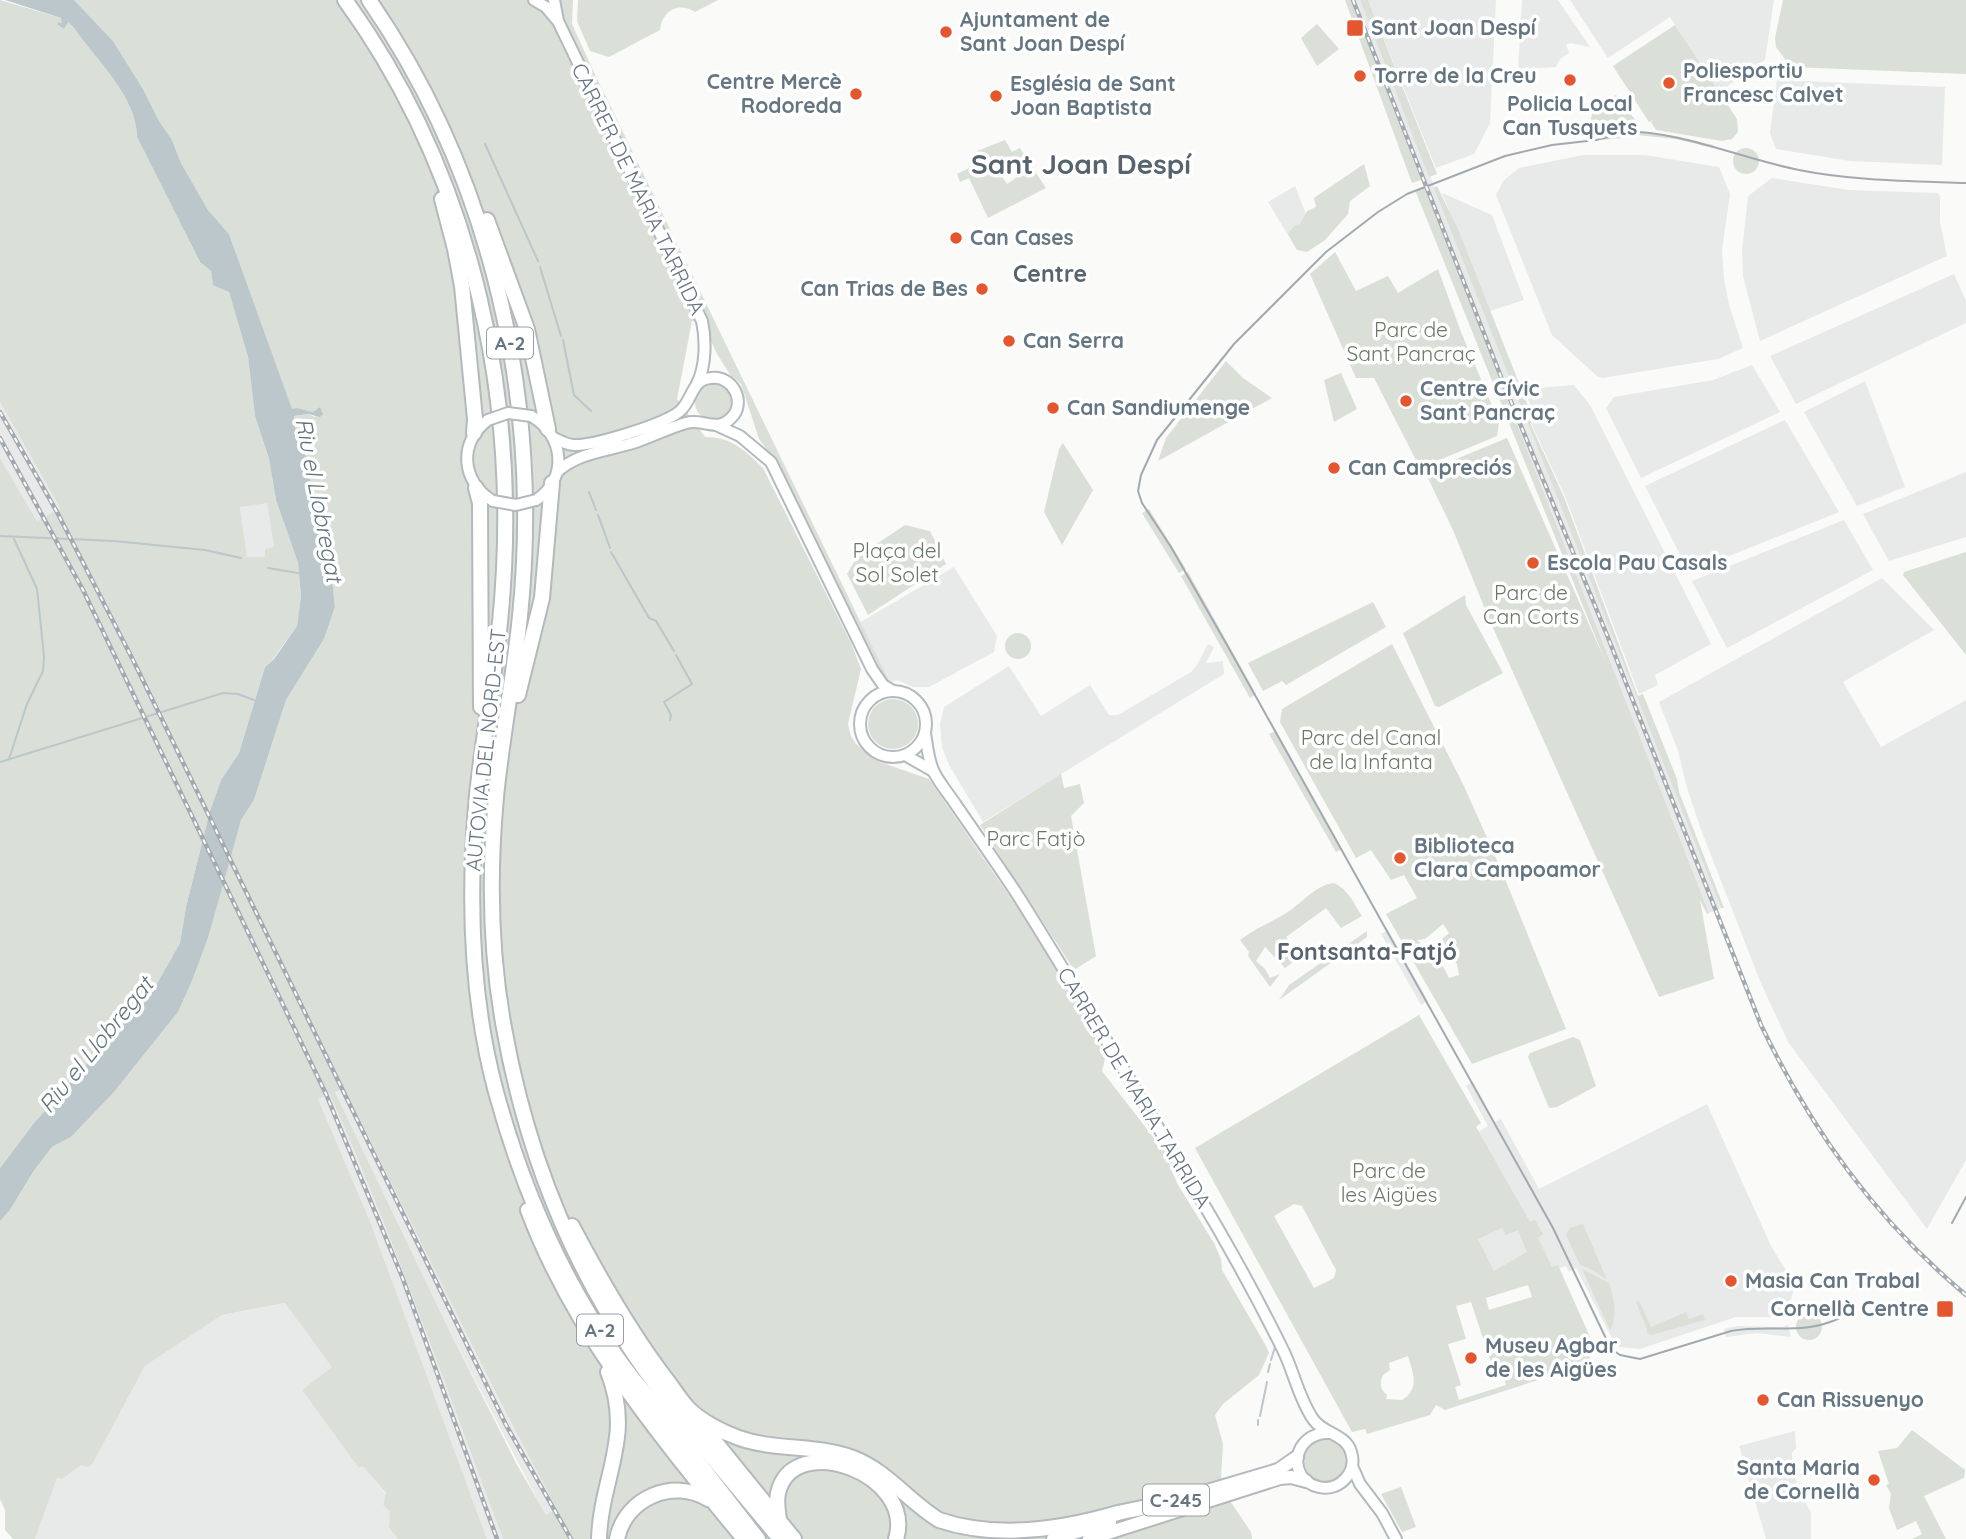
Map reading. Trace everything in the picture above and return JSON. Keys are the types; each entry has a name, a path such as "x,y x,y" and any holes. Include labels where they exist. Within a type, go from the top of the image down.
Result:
{"highway":[{"name":"AUTOVIA DEL NORD-EST","path":"345,0 387,65 425,137 454,207 475,275 489,345 501,435 505,512 500,624 474,832 472,916 480,1005 496,1091 526,1182 582,1301 615,1355 753,1539"},
{"name":"AUTOVIA DEL NORD-EST","path":"369,0 414,70 444,131 471,197 491,262 509,341 518,403 524,472 523,576 492,855 495,964 509,1054 539,1166 571,1244 620,1333 667,1400 778,1528"},
{"path":"444,131 478,197 522,311 551,433"},
{"path":"425,137 459,267 475,415 474,433"},
{"path":"501,761 541,606 555,478"},
{"path":"476,488 480,503 482,754"},
{"path":"496,1091 513,1171 544,1253 601,1354 715,1503 753,1539"},
{"path":"539,1166 602,1282 652,1360 778,1528 794,1539"},
{"path":"599,1539 602,1508 619,1431 615,1394 601,1354"},
{"path":"690,1410 725,1433 744,1440 769,1446 825,1451 863,1468 937,1519 958,1530 995,1538 1062,1529 1170,1502"},
{"name":"C-245","path":"1052,1539 1278,1469 1297,1457"},
{"path":"778,1528 777,1502 781,1485 791,1472 801,1465 814,1462 863,1468"},
{"name":"C-245","path":"1089,1539 1285,1477 1306,1481"},
{"path":"879,1478 897,1511 896,1539"},
{"path":"617,1539 622,1523 629,1514 647,1498 658,1493 671,1489 695,1491 715,1503"}],"main road":[{"name":"CARRER DE MARIA TARRIDA","path":"534,0 546,7 558,21 699,314 704,327 702,373 697,384"},
{"name":"CARRER DE MARIA TARRIDA","path":"554,0 558,21"},
{"path":"703,360 735,391 738,402 735,424 740,436"},
{"path":"720,378 708,378 697,384 690,398 675,415 626,434 577,445 551,433 531,416 508,413 488,420 474,433 467,449 466,465 476,488 492,501 516,505 543,495 566,464 578,457 628,445 688,422 700,421 716,425 740,436 771,462 872,669 883,685 892,691"},
{"path":"690,398 692,411 700,421"},
{"path":"716,425 727,421 735,413"},
{"path":"551,433 559,453 555,478"},
{"path":"869,702 878,694 892,691 906,693 920,704 926,719 925,733 918,746 905,755 893,757 882,755 866,743 860,720 869,702 872,669"},
{"name":"CARRER DE MARIA TARRIDA","path":"925,733 933,771 1020,900 1215,1223 1267,1317 1312,1418"},
{"name":"CARRER DE MARIA TARRIDA","path":"905,755 933,771"},
{"path":"1312,1418 1329,1433 1346,1442 1352,1454 1349,1475 1339,1484 1322,1488 1306,1481 1298,1468 1297,1457 1302,1445 1309,1438 1319,1433 1329,1433"},
{"path":"1309,1438 1312,1418"},
{"path":"1352,1466 1360,1484 1382,1513 1396,1539"},
{"path":"1339,1484 1368,1495"}],"shaded area":[{"path":"5,0 74,0 113,41 172,140 181,163 208,210 229,234 292,409 313,412 320,407 323,414 320,417 308,414 294,416 297,439 303,444 329,551 335,607 324,639 286,700 254,800 241,820 208,938 178,1012 114,1092 71,1137 52,1147 0,1221 0,1168 34,1123 154,989 180,943 186,907 210,811 221,780 239,753 265,667 274,659 297,626 301,596 298,563 276,500 269,459 255,416 248,357 229,292 213,285 211,271 200,262 137,137 135,122 123,93 104,66 68,22 64,29 57,24 62,23 61,18"},
{"path":"1351,0 1360,0 1721,908 1709,913"},
{"path":"1368,0 1496,0 1490,123 1474,154 1436,168"},
{"path":"1522,0 1558,0 1590,47 1570,43 1566,45 1569,53 1560,59 1556,67 1518,69"},
{"path":"1570,0 1774,0 1765,60 1719,92 1670,17 1608,58"},
{"path":"1777,80 1945,87 1942,165 1850,161 1776,149 1770,133"},
{"path":"1583,155 1645,155 1719,167 1730,194 1722,250 1724,278 1729,305 1743,348 1718,359 1603,378 1598,377 1552,335 1496,195 1504,180 1519,168"},
{"path":"1772,178 1849,190 1938,193 1940,222 1947,256 1760,341 1743,276 1742,251 1748,196"},
{"path":"1295,186 1317,243 1297,250 1268,202"},
{"path":"1442,193 1492,215 1524,300 1490,311"},
{"path":"1954,274 1966,301 1966,323 1796,404 1770,356"},
{"path":"1752,365 1780,412 1641,478 1606,408 1614,397 1713,380"},
{"path":"1865,381 1905,487 1857,506 1804,412"},
{"path":"1574,385 1590,405 1711,644 1655,675 1658,685 1639,694 1565,496 1531,423 1537,421 1524,389"},
{"path":"0,402 60,508 37,521 0,458"},
{"path":"1785,420 1839,512 1689,572 1645,486"},
{"path":"1966,472 1966,537 1889,561 1863,514"},
{"path":"267,502 274,547 265,557 247,558 240,507"},
{"path":"1844,520 1873,570 1727,648 1692,581"},
{"path":"954,567 997,636 994,652 929,687 913,687 897,680 890,683 859,623"},
{"path":"1882,578 1934,630 1843,682 1881,747 1966,700 1966,1160 1927,1229 1788,1042 1760,981 1700,827 1678,751 1659,702"},
{"path":"1208,644 1214,647 1206,663 1223,661 1224,674 983,822 949,765 942,747 940,724 944,707 1009,666 1041,716 1090,685 1109,715 1118,715 1191,672"},
{"path":"1388,930 1428,1001 1421,1005 1381,934"},
{"path":"1473,1082 1495,1122 1501,1119 1539,1189 1707,1104 1771,1246 1795,1285 1787,1313 1779,1317 1736,1317 1640,1349 1615,1344 1576,1268 1569,1272 1566,1266 1468,1295 1439,1154 1488,1126 1466,1086"},
{"path":"344,1087 504,1409 558,1509 546,1516 451,1334 335,1092"},
{"path":"330,1094 367,1176 407,1277 503,1539 487,1539 370,1221 318,1099"},
{"path":"286,1303 333,1367 302,1390 360,1468 363,1465 386,1494 383,1505 390,1512 389,1528 398,1539 35,1539 57,1477 62,1479 81,1465 93,1463 145,1366 222,1315"},
{"path":"1788,1325 1791,1337 1756,1333 1726,1337 1724,1329 1737,1326"},
{"path":"1795,1431 1796,1448 1792,1453 1792,1462 1797,1484 1811,1513 1811,1539 1766,1539 1739,1446"}],"green space":[{"path":"0,0 61,18 63,23 58,24 64,29 67,21 114,79 130,108 137,137 200,262 211,271 213,284 229,292 248,357 255,416 269,459 276,500 298,563 301,596 297,626 265,667 239,753 221,780 210,811 186,907 180,943 154,989 34,1123 0,1168 0,458 37,521 60,508 0,402","holes":["267,503 274,547 265,549 265,557 247,557 240,507"]},
{"path":"74,0 573,0 572,24 591,66 890,683 883,680 776,461 759,439 741,384 731,376 717,354 710,339 708,325 692,321 677,399 705,437 730,442 763,468 851,643 861,669 848,724 851,736 856,744 877,761 929,779 1037,936 1103,1052 1105,1059 1102,1071 1163,1150 1178,1185 1214,1243 1221,1259 1222,1270 1266,1346 1269,1353 1259,1375 1223,1404 1215,1415 1223,1444 1221,1478 1230,1501 1251,1532 1252,1539 503,1539 399,1260 330,1094 318,1099 370,1221 487,1539 398,1539 389,1528 390,1512 383,1505 386,1493 363,1466 359,1468 302,1390 332,1367 285,1303 222,1315 145,1366 93,1463 88,1467 81,1465 62,1479 57,1478 35,1539 13,1539 5,1530 5,1510 0,1499 0,1221 52,1147 71,1137 114,1092 178,1012 208,938 241,820 254,800 286,700 324,639 335,607 329,551 297,439 294,416 308,414 315,417 320,407 313,412 297,408 292,410 229,234 208,210 181,163 172,140 113,41","holes":["344,1088 504,1409 557,1509 546,1515 516,1463 451,1334 335,1092"]},
{"path":"578,0 718,0 695,12 683,8 672,10 661,23 660,30 609,57 590,51 577,21"},
{"path":"1345,0 1351,0 1421,180 1412,183"},
{"path":"1360,0 1368,0 1437,174 1429,177"},
{"path":"1783,0 1966,0 1966,74 1791,67 1776,47 1775,38"},
{"path":"1317,24 1339,49 1317,66 1301,38"},
{"name":"Poliesportiu Francesc Calvet","path":"1675,25 1737,119 1738,132 1732,139 1722,141 1656,130 1651,122 1654,120 1649,122 1613,66"},
{"path":"1616,95 1636,121 1590,122 1593,110"},
{"path":"1625,130 1676,136 1713,145 1713,148 1676,139 1626,134 1626,138 1599,140 1598,131"},
{"path":"1005,140 1012,152 1020,148 1026,158 1001,175 1007,184 1032,167 1046,188 988,218 969,178 960,182 957,174 977,164 973,158 977,156 977,151"},
{"path":"1746,148 1755,152 1759,161 1755,170 1746,174 1737,170 1733,161 1737,152"},
{"path":"1364,164 1370,186 1350,201 1348,214 1325,240 1307,252 1297,250 1288,234 1295,225 1300,224 1307,211 1316,207 1314,198"},
{"path":"1437,186 1458,229 1534,421 1530,423 1564,497 1638,696 1643,694 1677,779 1679,792 1724,908 1721,908 1434,188"},
{"name":"Parc de Can Corts","path":"1424,187 1709,913 1707,914 1700,900 1714,979 1659,997 1425,472 1507,438 1606,663 1415,190"},
{"name":"Parc de Sant Pancraç","path":"1335,252 1356,291 1388,276 1398,293 1438,269 1499,422 1497,436 1420,468 1374,378 1356,378 1310,274"},
{"path":"1226,361 1243,378 1272,398 1158,461 1166,438"},
{"path":"1341,373 1357,409 1334,422 1324,380"},
{"path":"713,384 726,389 731,402 726,415 713,420 700,415 695,402 700,389"},
{"path":"1063,443 1093,490 1062,545 1044,512 1059,449"},
{"path":"1149,509 1186,569 1179,573 1142,513"},
{"name":"Plaça del Sol Solet","path":"905,525 930,531 946,564 868,615 847,574 857,557"},
{"path":"1966,552 1966,655 1903,575 1904,572"},
{"path":"1188,572 1256,694 1250,698 1181,576"},
{"path":"1465,595 1466,605 1503,673 1439,707 1435,706 1403,633"},
{"path":"1373,602 1386,627 1286,685 1282,681 1263,691 1248,663"},
{"path":"1018,633 1027,637 1031,646 1027,655 1018,659 1009,655 1005,646 1009,637"},
{"name":"Parc del Canal de la Infanta","path":"1392,644 1463,784 1566,1029 1472,1064 1386,914 1417,898 1404,875 1391,880 1371,850 1356,858 1280,722 1282,709","holes":["1443,924 1449,933 1442,939 1457,964 1459,975 1449,978 1433,947 1418,955 1412,948 1421,943 1417,940 1425,939"]},
{"path":"893,699 911,706 918,724 911,742 893,749 875,742 868,724 875,706"},
{"path":"1276,731 1342,849 1336,852 1269,734"},
{"name":"Parc Fatjò","path":"1061,774 1064,788 1080,784 1084,803 1071,816 1096,956 1074,970 980,825"},
{"path":"1334,883 1347,893 1362,916 1341,928 1326,908 1286,937 1300,957 1285,968 1265,947 1256,961 1270,978 1280,974 1270,987 1240,940 1289,911 1320,888"},
{"path":"1367,931 1367,937 1279,1000 1289,985"},
{"name":"Parc de les Aigües","path":"1419,1015 1481,1123 1476,1127 1530,1222 1535,1220 1543,1234 1538,1238 1552,1267 1558,1265 1594,1346 1588,1364 1445,1410 1436,1405 1430,1415 1367,1434 1365,1429 1352,1432 1195,1148","holes":["1294,1204 1302,1206 1336,1270 1334,1278 1314,1288 1274,1216","1502,1228 1506,1235 1518,1230 1527,1252 1494,1271 1478,1239","1528,1285 1532,1297 1489,1310 1486,1298","1471,1302 1495,1375 1502,1373 1506,1385 1459,1400 1455,1387 1461,1385 1448,1344 1466,1339 1456,1306","1408,1356 1414,1380 1411,1391 1402,1400 1386,1399 1387,1395 1381,1384 1383,1375 1390,1370 1389,1363"]},
{"path":"1573,1037 1580,1040 1596,1086 1557,1107 1549,1108 1528,1057 1530,1053"},
{"path":"1583,1224 1607,1280 1580,1265 1566,1235 1570,1228"},
{"path":"1582,1269 1609,1283 1615,1313 1610,1330"},
{"path":"1639,1301 1651,1327 1686,1312 1689,1319 1703,1314 1705,1320 1651,1335 1647,1333 1636,1302"},
{"path":"1809,1314 1818,1318 1822,1327 1818,1336 1809,1340 1800,1336 1796,1327 1800,1318"},
{"path":"1912,1430 1965,1470 1964,1478 1924,1496 1946,1539 1912,1539 1922,1534 1916,1521 1897,1530 1889,1508 1891,1494 1886,1485 1889,1484 1878,1451 1897,1448"},
{"path":"1325,1439 1340,1445 1346,1460 1340,1475 1325,1481 1310,1475 1304,1460 1310,1445"},
{"path":"1401,1487 1416,1527 1402,1532 1381,1494"}],"waterway":[{"path":"485,144 538,261"},
{"path":"540,267 561,336"},
{"path":"563,340 574,395 591,411"},
{"path":"589,492 596,510"},
{"path":"598,515 610,548"},
{"path":"0,536 114,541 205,550 241,558"},
{"path":"9,759 27,704 43,671 44,656 37,589 14,539"},
{"path":"611,552 649,618 656,621 674,651"},
{"path":"268,568 298,573"},
{"path":"670,720 671,715 664,702 692,684 676,655"},
{"path":"0,762 223,693 238,694 254,700"},
{"path":"1271,1360 1275,1347"},
{"path":"1268,1372 1270,1364"},
{"path":"1260,1416 1267,1382"},
{"path":"1258,1420 1258,1425"}],"tram line":[{"path":"1620,131 1666,135 1820,174 1882,180 1966,183"},
{"path":"1629,132 1505,156 1407,194 1378,212 1326,252 1234,344 1157,440 1141,475 1138,491 1142,503 1171,547 1227,645 1553,1228 1611,1349 1620,1355 1640,1359 1731,1331 1812,1327 1840,1318"},
{"path":"1952,1223 1966,1197"}],"railway":[{"path":"1353,0 1761,1025 1802,1101 1848,1171 1903,1236 1966,1295"},
{"path":"0,412 57,512 133,660 506,1425 571,1539"},
{"path":"0,438 83,590 326,1094 403,1279 497,1539"}],"place":[{"name":"Sant Joan Despí","path":"1355,28"},
{"name":"Ajuntament de Sant Joan Despí","path":"946,32"},
{"name":"Torre de la Creu","path":"1360,76"},
{"name":"Policia Local Can Tusquets","path":"1570,80"},
{"name":"Poliesportiu Francesc Calvet","path":"1669,83"},
{"name":"Centre Mercè Rodoreda","path":"856,94"},
{"name":"Església de Sant Joan Baptista","path":"996,96"},
{"name":"Can Cases","path":"956,238"},
{"name":"Can Trias de Bes","path":"982,289"},
{"name":"Can Serra","path":"1009,341"},
{"name":"Centre Cívic Sant Pancraç","path":"1406,401"},
{"name":"Can Sandiumenge","path":"1053,408"},
{"name":"Can Campreciós","path":"1334,468"},
{"name":"Escola Pau Casals","path":"1533,563"},
{"name":"Biblioteca Clara Campoamor","path":"1400,858"},
{"name":"Masia Can Trabal","path":"1731,1281"},
{"name":"Cornellà Centre","path":"1945,1309"},
{"name":"Museu Agbar de les Aigües","path":"1471,1358"},
{"name":"Can Rissuenyo","path":"1763,1400"},
{"name":"Santa Maria de Cornellà","path":"1874,1480"}],"district":[{"name":"Sant Joan Despí","path":"1081,164"},
{"name":"Centre","path":"1050,274"},
{"name":"Fontsanta-Fatjó","path":"1367,952"}],"water label":[{"name":"Riu el Llobregat","path":"319,500"},
{"name":"Riu el Llobregat","path":"96,1045"}]}
